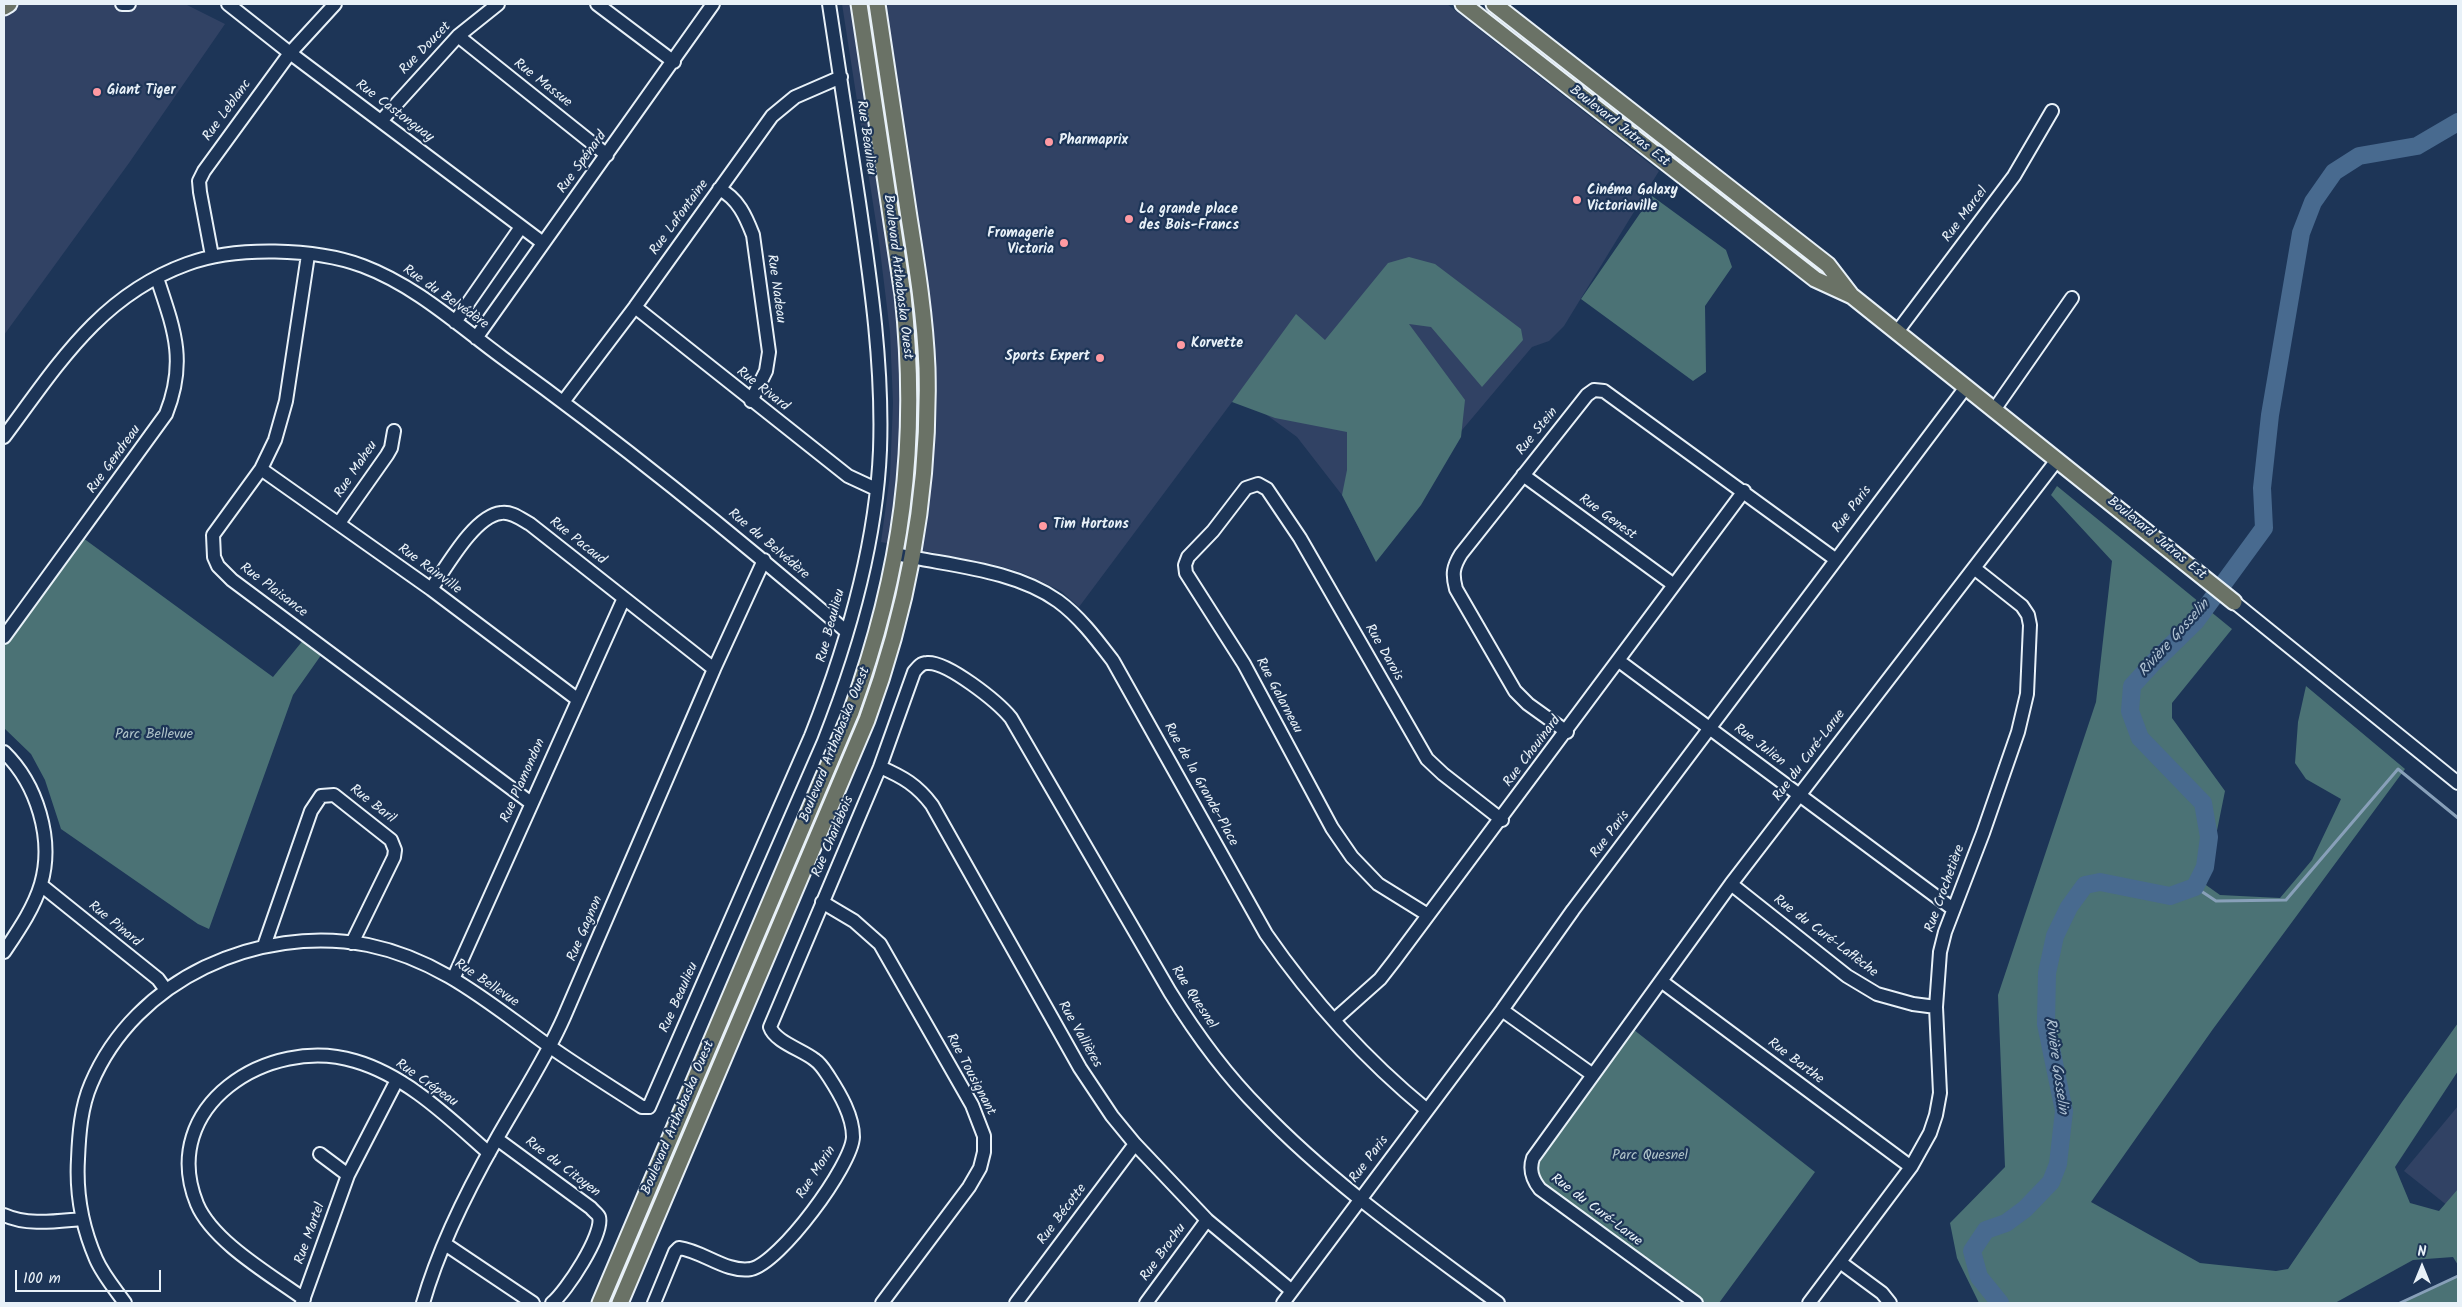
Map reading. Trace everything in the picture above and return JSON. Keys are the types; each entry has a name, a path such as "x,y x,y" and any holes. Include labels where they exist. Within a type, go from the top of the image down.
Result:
{"main road":[{"path":"4,7 10,4"},
{"name":"Boulevard Arthabaska Ouest","path":"600,1303 852,712 878,631 896,554 908,446 907,339 903,295 859,4"},
{"name":"Boulevard Arthabaska Ouest","path":"620,1303 867,720 884,673 905,599 913,558 924,477 927,366 919,285 877,4"},
{"name":"Boulevard Jutras Est","path":"1463,4 1815,279 1852,296"},
{"name":"Boulevard Jutras Est","path":"1494,4 1828,265 1852,296 2234,602"}],"street":[{"path":"122,4 129,4"},
{"name":"Rue Castonguay","path":"228,4 290,53 543,243"},
{"name":"Rue Leblanc","path":"212,256 199,181 204,171 290,53 335,4"},
{"name":"Rue Doucet","path":"380,121 458,36 498,4"},
{"path":"597,4 674,62"},
{"name":"Rue Spénard","path":"476,338 674,62 713,4"},
{"name":"Rue Beaulieu","path":"551,1047 642,1107 649,1107 811,736 833,680 847,632 863,566 876,489 880,452 879,364 869,267 829,4"},
{"name":"Rue Massue","path":"458,36 607,155"},
{"name":"Rue Lafontaine","path":"563,402 772,116 782,106 809,89 841,77"},
{"name":"Rue Marcel","path":"1897,332 2014,176 2052,111"},
{"name":"Rue Nadeau","path":"720,189 736,202 746,218 753,235 769,352 766,371 751,400"},
{"path":"455,322 522,227"},
{"name":"Rue du Belvédère","path":"4,437 78,338 101,316 157,278 187,264 212,256 270,252 308,255 360,265 389,277 423,298 563,402 764,560 847,632"},
{"name":"Rue Plaisance","path":"308,255 282,416 275,440 261,468 213,536 214,558 218,566 232,580 531,803"},
{"name":"Rue Gendreau","path":"4,637 150,439 166,414 173,395 178,371 178,349 157,278"},
{"path":"1994,410 2072,298"},
{"name":"Rue Rivard","path":"634,307 848,476 876,489"},
{"name":"Rue Paris","path":"1283,1303 1502,1010 1573,910 1966,387"},
{"name":"Rue Stein","path":"1567,732 1528,704 1515,691 1456,589 1452,575 1454,564 1461,554 1523,475 1594,390 1604,391 1836,559"},
{"name":"Rue Maheu","path":"339,523 391,448 394,431"},
{"name":"Rue du Curé-Larue","path":"1696,1303 1540,1189 1533,1180 1530,1167 1533,1158 1731,884 2057,460"},
{"name":"Rue Rainville","path":"261,468 430,589 577,699"},
{"name":"Rue Genest","path":"1523,475 1674,585"},
{"name":"Rue Darois","path":"1258,484 1267,490 1300,538 1428,759 1443,774 1502,820"},
{"name":"Rue Galarneau","path":"1258,484 1246,488 1213,531 1188,557 1185,565 1186,573 1244,664 1332,828 1352,857 1378,884 1428,915"},
{"name":"Rue Chouinard","path":"1334,1020 1380,979 1502,820 1744,491"},
{"name":"Rue Pacaud","path":"430,589 477,525 488,516 502,512 512,514 530,524 714,669"},
{"name":"Rue de la Grande-Place","path":"896,554 1012,580 1058,601 1084,626 1113,661 1122,676 1266,934 1310,993 1334,1020 1427,1110"},
{"name":"Rue Gagnon","path":"423,1303 445,1244 489,1153 551,1047 714,669 764,560"},
{"name":"Rue Crochetière","path":"1809,1303 1911,1167 1930,1133 1936,1114 1940,1093 1936,1007 1940,952 1953,910 2015,741 2027,694 2030,625 2028,615 2022,606 1974,568"},
{"name":"Rue Plamondon","path":"454,977 577,699 624,598"},
{"name":"Boulevard Jutras Est","path":"2234,602 2458,783"},
{"name":"Rue Julien","path":"1619,661 1953,910"},
{"name":"Rue Charlebois","path":"770,1027 880,766 914,672 926,662"},
{"name":"Rue Quesnel","path":"926,662 945,668 984,692 1000,705 1011,718 1170,992 1215,1059 1260,1110 1359,1199 1498,1303"},
{"path":"4,752 21,773 32,793 41,819 45,848 41,885 24,921 4,952"},
{"name":"Rue Vallières","path":"880,766 920,789 932,805 1080,1068 1112,1116 1135,1144 1207,1220 1292,1292"},
{"name":"Rue Baril","path":"264,946 310,811 320,796 334,794 391,840 395,850 394,857 352,943"},
{"name":"Rue du Curé-Laflèche","path":"1731,884 1847,976 1877,994 1936,1007"},
{"name":"Rue Pinard","path":"41,885 158,979 166,990"},
{"name":"Rue Tousignant","path":"822,902 854,920 880,944 972,1105 984,1136 984,1152 980,1168 969,1187 882,1303"},
{"name":"Rue Bellevue","path":"125,1303 97,1261 82,1219 78,1168 79,1140 90,1086 104,1059 121,1035 166,990 206,966 264,946 314,941 352,943 402,955 454,977 551,1047"},
{"name":"Rue Barthe","path":"1661,981 1911,1167"},
{"path":"1502,1010 1593,1075"},
{"name":"Rue Morin","path":"654,1303 675,1252 679,1248 739,1268 751,1268 762,1264 786,1246 848,1157 853,1136 852,1125 830,1078 814,1059 779,1038 772,1032 770,1027"},
{"name":"Rue Crépeau","path":"303,1301 228,1242 210,1224 198,1205 191,1182 189,1163 195,1129 205,1110 228,1086 268,1064 297,1057 327,1055 355,1061 397,1080 436,1108 489,1153"},
{"name":"Rue Martel","path":"303,1301 348,1175 397,1080"},
{"name":"Rue du Citoyen","path":"497,1139 591,1208 599,1217 599,1227 581,1267 558,1298 552,1303"},
{"name":"Rue Bécotte","path":"1016,1303 1135,1144"},
{"path":"320,1154 348,1175"},
{"path":"4,1215 24,1221 39,1222 82,1219"},
{"name":"Rue Brochu","path":"1146,1303 1207,1220"},
{"path":"445,1244 534,1303"},
{"path":"1840,1262 1882,1293 1890,1303"}],"shaded area":[{"path":"4,4 185,4 225,24 129,163 4,335"},
{"path":"842,4 1447,4 1659,171 1564,326 1549,341 1532,347 1457,436 1376,562 1342,495 1297,437 1238,394 1079,607 1061,591 1023,573 1000,566 881,542 890,475 893,403 890,332 879,242"},
{"path":"2458,1106 2458,1214 2404,1171"}],"green space":[{"path":"1652,196 1726,250 1732,267 1705,306 1706,372 1693,381 1581,299"},
{"path":"1409,257 1435,264 1521,329 1523,340 1482,387 1431,327 1409,324 1465,400 1461,437 1421,505 1376,562 1342,495 1347,470 1347,432 1275,418 1232,402 1296,314 1325,340 1388,263"},
{"path":"2057,486 2232,629 2172,703 2172,718 2225,791 2206,885 2220,895 2280,898 2312,860 2341,799 2306,779 2295,763 2298,722 2306,686 2405,769 2213,1029 2091,1202 2200,1263 2276,1271 2288,1269 2458,1023 2458,1071 2395,1167 2410,1203 2439,1211 2458,1189 2458,1265 2453,1257 2413,1260 2335,1303 1979,1303 1957,1258 1950,1223 2005,1167 1998,995 2096,702 2112,561 2051,495"},
{"name":"Parc Bellevue","path":"83,538 273,677 305,638 324,651 293,695 209,929 198,924 61,829 45,780 31,754 4,728 4,647"},
{"name":"Parc Quesnel","path":"1629,1026 1815,1172 1719,1303 1696,1303 1540,1189 1533,1158"},
{"path":"2458,1276 2458,1303 2400,1303"}],"waterway":[{"name":"Rivière Gosselin","path":"2000,1303 1979,1277 1972,1251 1986,1230 2006,1223 2025,1209 2051,1182 2058,1164 2064,1111 2046,1024 2047,973 2055,936 2069,907 2085,885 2100,882 2170,896 2195,887 2205,867 2209,837 2203,803 2140,738 2130,711 2132,686 2196,621 2264,528 2262,488 2270,415 2301,233 2313,202 2334,172 2359,156 2417,146 2458,122"},
{"path":"2195,887 2216,901 2286,900 2398,769 2458,818"},
{"path":"2400,1303 2458,1276"}],"place":[{"name":"Giant Tiger","path":"97,92"},
{"name":"Pharmaprix","path":"1049,142"},
{"name":"Cinéma Galaxy Victoriaville","path":"1577,200"},
{"name":"La grande place des Bois-Francs","path":"1129,219"},
{"name":"Fromagerie Victoria","path":"1064,243"},
{"name":"Korvette","path":"1181,345"},
{"name":"Sports Expert","path":"1100,358"},
{"name":"Tim Hortons","path":"1043,526"}]}
